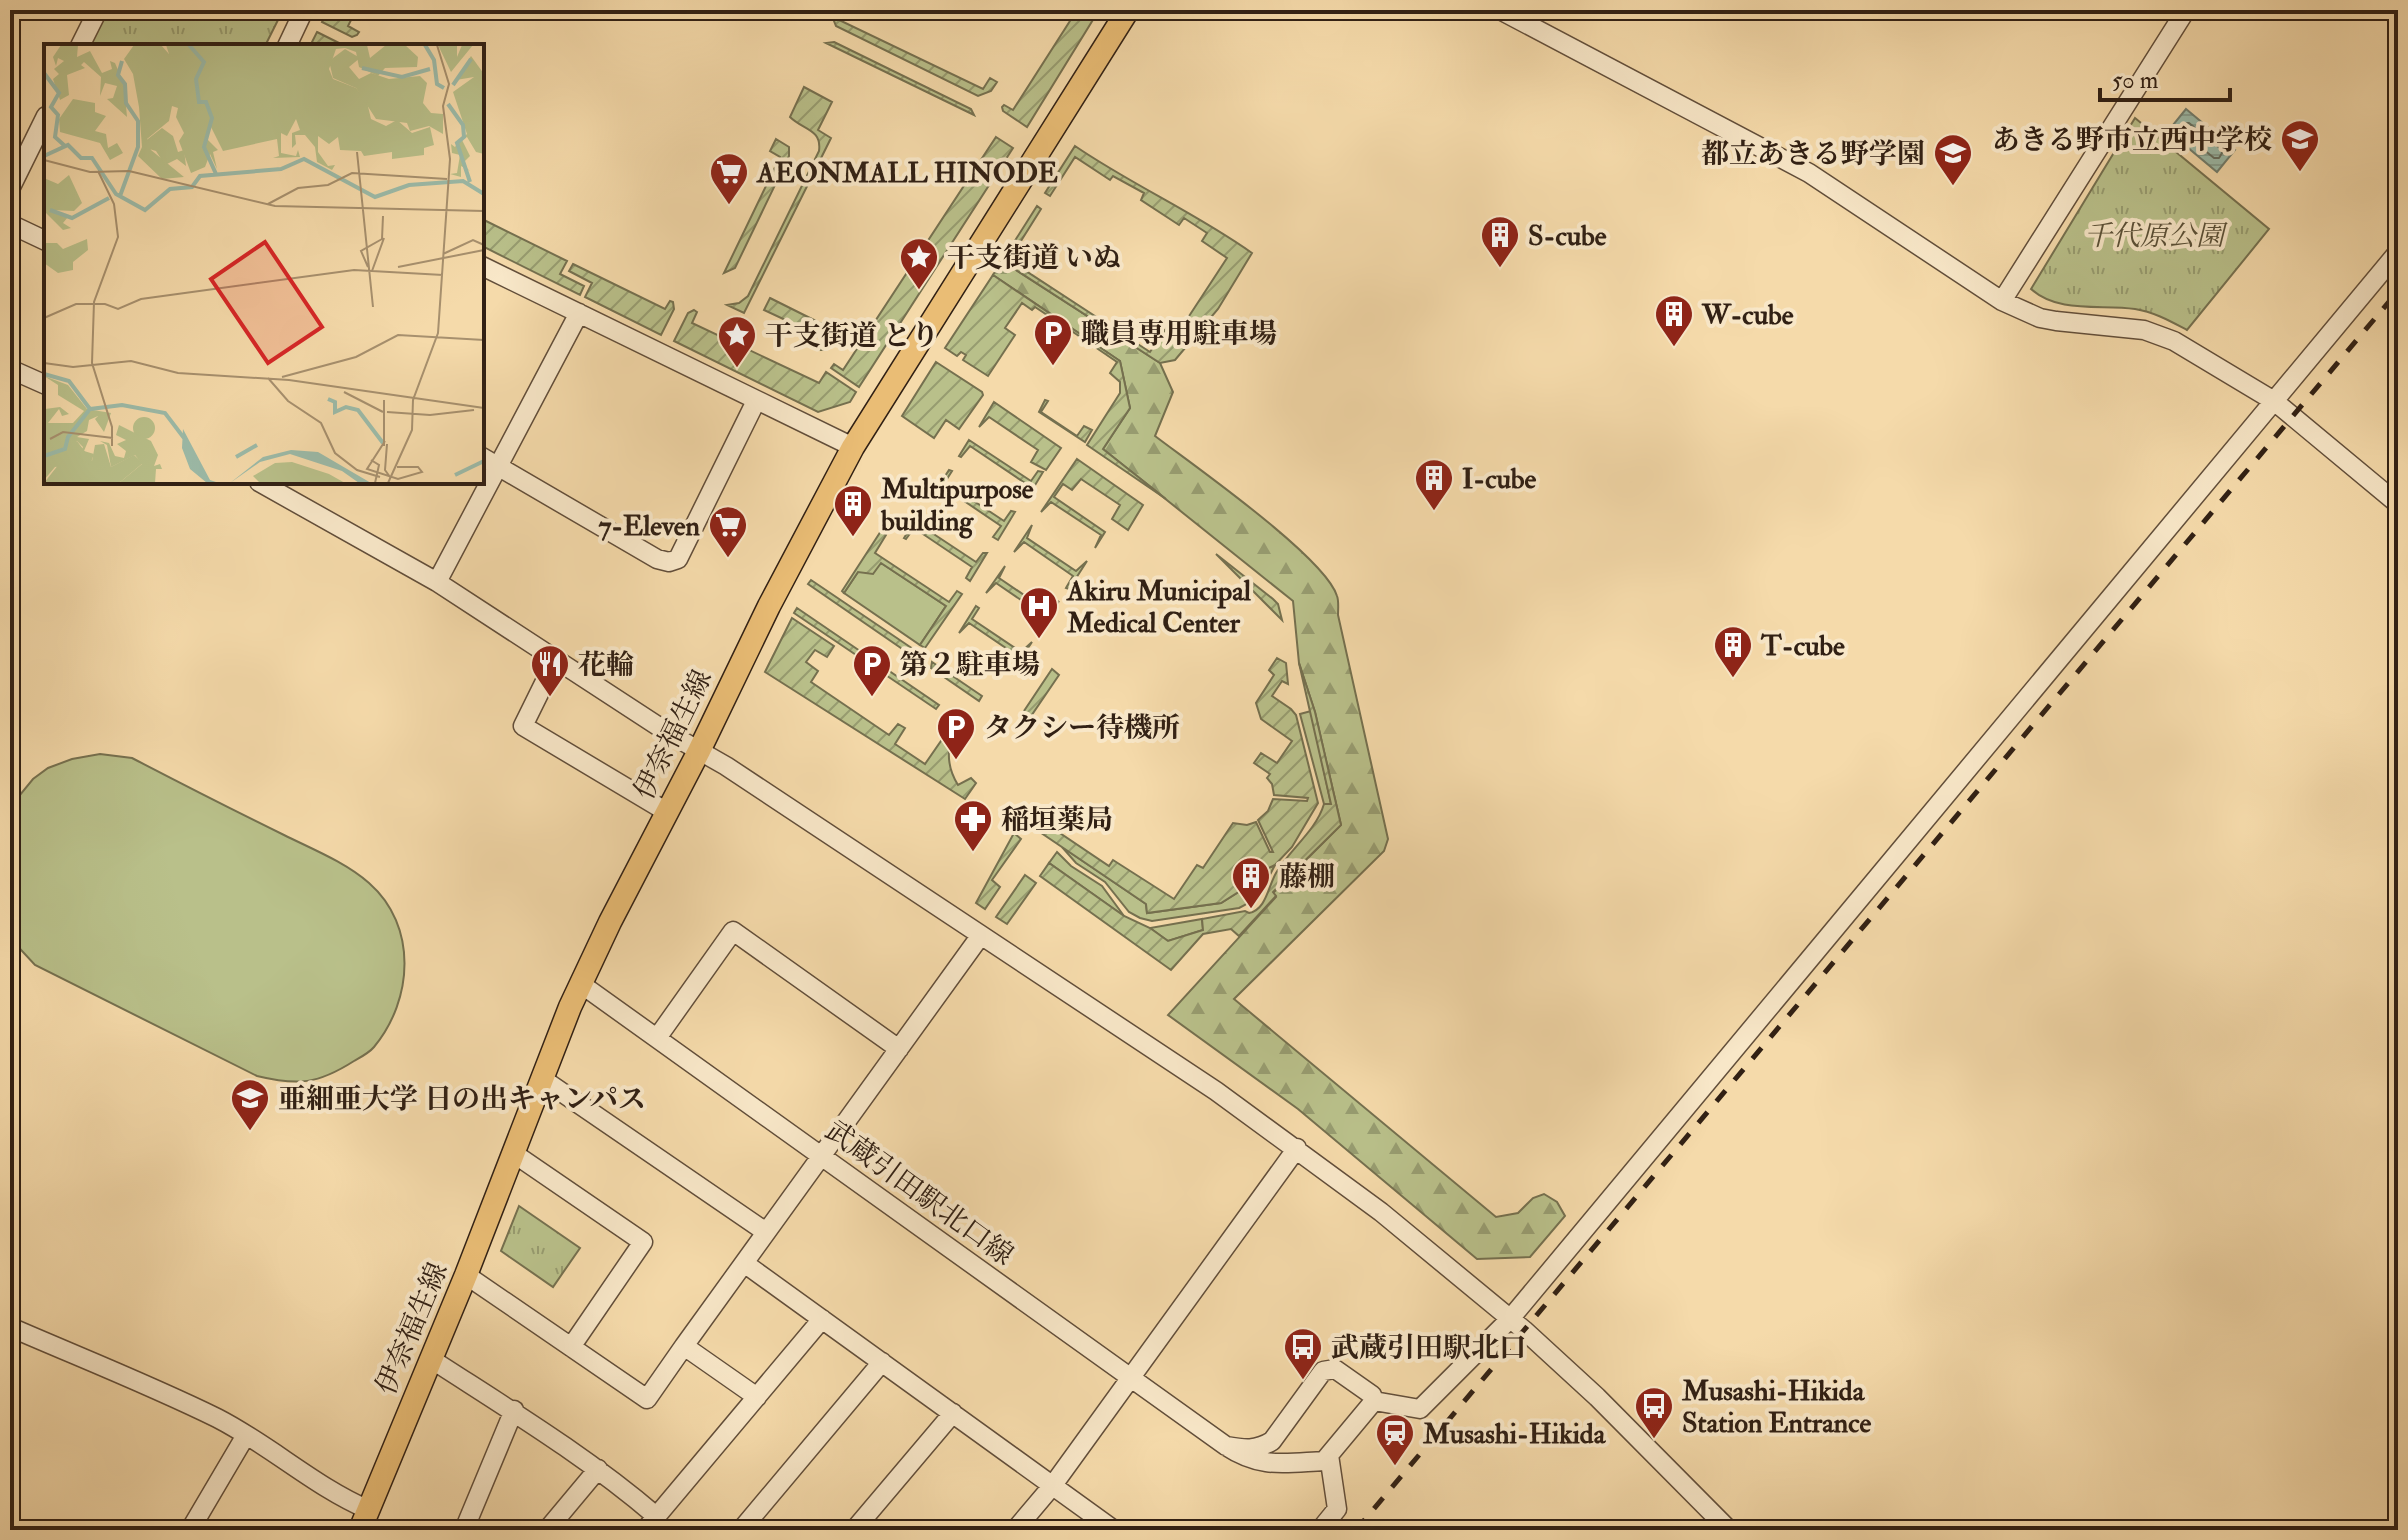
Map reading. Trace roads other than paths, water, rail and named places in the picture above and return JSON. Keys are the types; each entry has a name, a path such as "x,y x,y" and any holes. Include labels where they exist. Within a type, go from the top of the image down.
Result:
{"main road":[{"name":"伊奈福生線","path":"364,1520 466,1275 541,1078 581,984 781,582 853,447 1128,10"}],"street":[{"path":"81,44 98,10"},
{"path":"288,44 304,10"},
{"path":"1500,10 1809,173 2002,301 2040,318 2119,326 2159,335 2274,401 2398,504"},
{"path":"2002,301 2186,10"},
{"path":"10,189 44,120"},
{"path":"10,224 44,240"},
{"path":"1374,1401 1420,1409 1510,1319 2398,252"},
{"path":"484,267 853,447"},
{"path":"437,582 579,313"},
{"path":"10,369 44,384"},
{"path":"484,458 657,559 669,562 678,559 756,401"},
{"path":"263,484 437,582 981,935 1297,1148 1381,1212 1510,1319 1597,1397 1729,1530"},
{"path":"556,659 523,726 667,812"},
{"path":"657,1038 733,931 899,1049"},
{"path":"466,1275 647,1399 981,935"},
{"name":"武蔵引田駅北口線","path":"581,984 1244,1458 1257,1463 1324,1461 1329,1455"},
{"path":"541,1078 766,1232"},
{"path":"1015,1530 1053,1485 1297,1148"},
{"path":"513,1153 643,1242 571,1347"},
{"path":"744,1263 1114,1530"},
{"path":"431,1359 514,1410 598,1469 651,1523 822,1319"},
{"path":"10,1327 217,1419 348,1501 364,1520"},
{"path":"684,1346 757,1397"},
{"path":"741,1530 882,1362"},
{"path":"1226,1446 1260,1448 1272,1441 1323,1371 1329,1368 1372,1395 1374,1401"},
{"path":"1320,1530 1337,1509 1329,1455 1374,1401"},
{"path":"464,1530 514,1410"},
{"path":"854,1530 953,1413"},
{"path":"190,1530 246,1435"},
{"path":"547,1530 598,1469"}],"water":[{"path":"2186,109 2235,150 2217,172 2168,131"}],"railway":[{"path":"1356,1530 2398,291"}],"place":[{"name":"あきる野市立西中学校","path":"2300,173"},
{"name":"都立あきる野学園","path":"1953,187"},
{"name":"AEONMALL HINODE","path":"729,206"},
{"name":"S-cube","path":"1500,269"},
{"name":"干支街道 いぬ","path":"919,291"},
{"name":"W-cube","path":"1674,348"},
{"name":"職員専用駐車場","path":"1053,367"},
{"name":"干支街道 とり","path":"737,369"},
{"name":"I-cube","path":"1434,512"},
{"name":"Multipurpose building","path":"853,538"},
{"name":"7-Eleven","path":"728,559"},
{"name":"Akiru Municipal Medical Center","path":"1039,640"},
{"name":"T-cube","path":"1733,679"},
{"name":"花輪","path":"550,698"},
{"name":"第２駐車場","path":"872,698"},
{"name":"タクシー待機所","path":"956,761"},
{"name":"稲垣薬局","path":"973,853"},
{"name":"藤棚","path":"1251,910"},
{"name":"亜細亜大学 日の出キャンパス","path":"250,1132"},
{"name":"武蔵引田駅北口","path":"1303,1381"},
{"name":"Musashi-Hikida Station Entrance","path":"1654,1440"},
{"name":"Musashi-Hikida","path":"1395,1467"}],"park label":[{"name":"千代原公園","path":"2154,235"}]}
